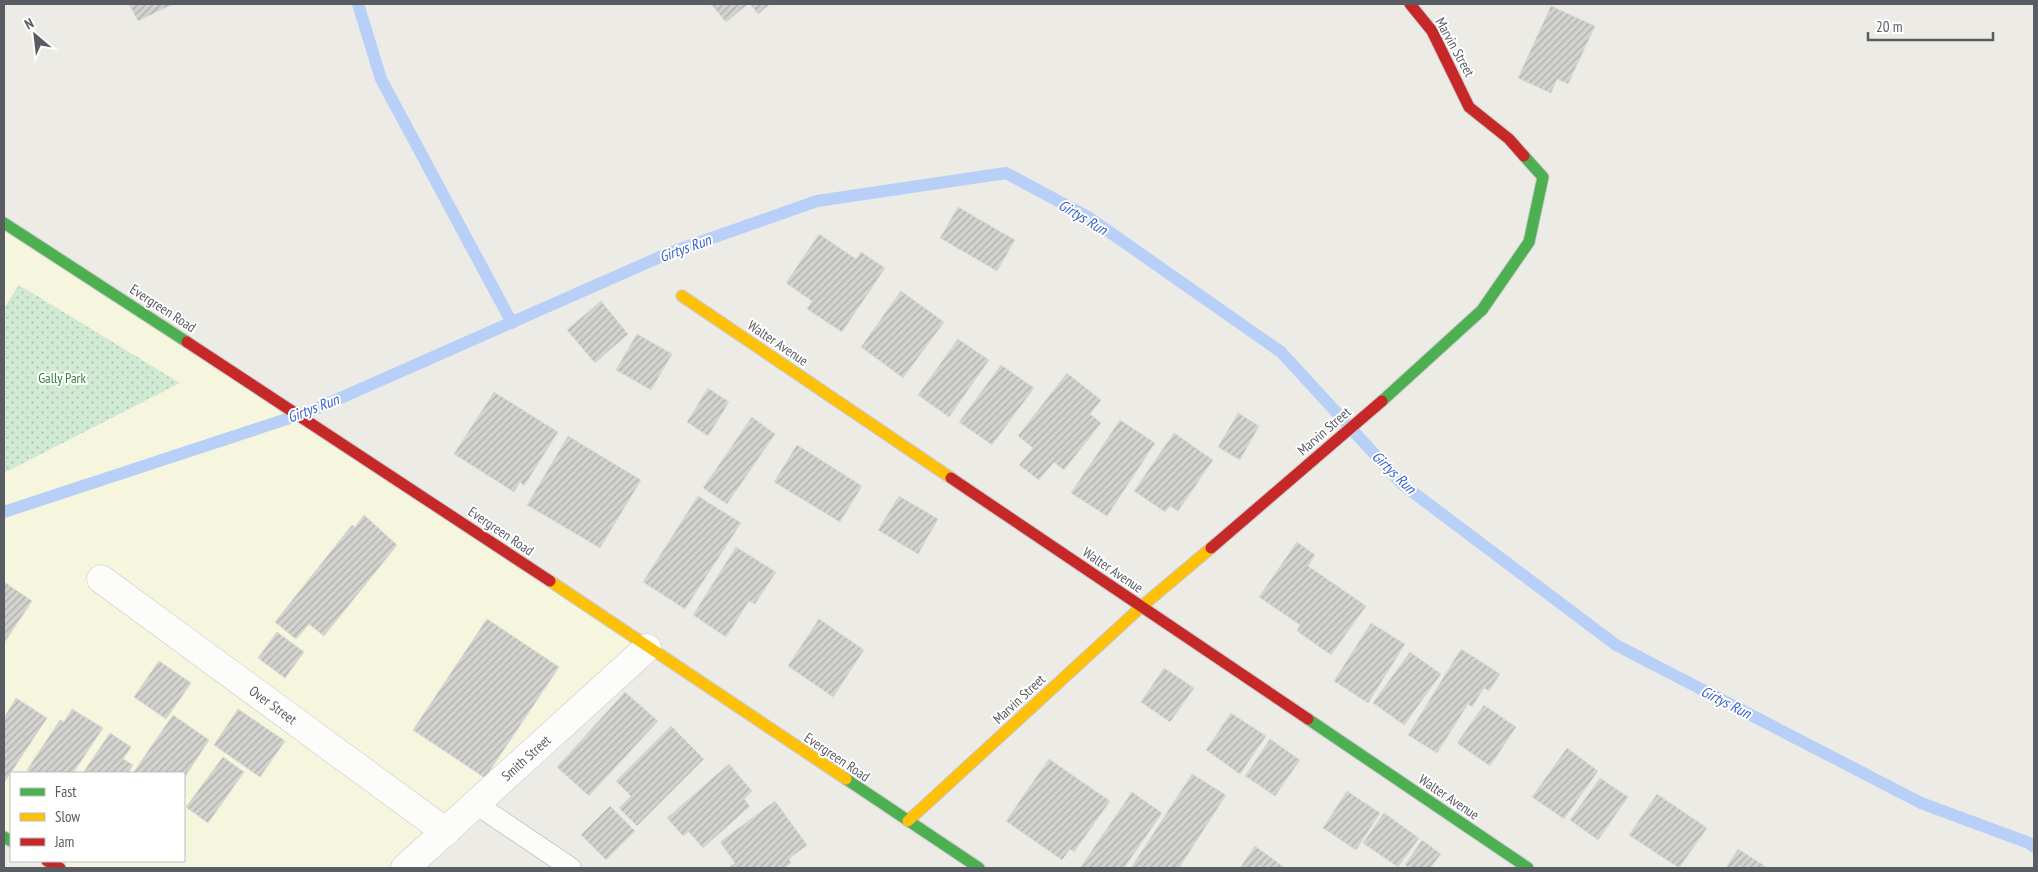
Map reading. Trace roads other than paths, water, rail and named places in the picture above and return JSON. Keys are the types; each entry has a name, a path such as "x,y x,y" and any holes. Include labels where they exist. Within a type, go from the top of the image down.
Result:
{"street":[{"name":"Marvin Street","path":"908,822 1141,608 1403,383 1482,310 1529,242 1543,177 1509,139 1469,107 1432,31 1410,4"},
{"name":"Evergreen Road","path":"4,223 352,449 647,648 979,868"},
{"name":"Walter Avenue","path":"682,296 1528,868"},
{"name":"Over Street","path":"101,579 446,832"},
{"name":"Smith Street","path":"406,868 647,648"},
{"path":"48,862 60,868"}],"lane":[{"path":"476,804 571,868"}],"waterway":[{"path":"358,4 381,79 512,323"},
{"name":"Girtys Run","path":"4,512 311,411 669,253 817,201 1006,173 1088,217 1281,352 1402,484 1616,645 1921,803 2029,843 2034,847"}],"park label":[{"name":"Gally Park","path":"62,378"}]}
